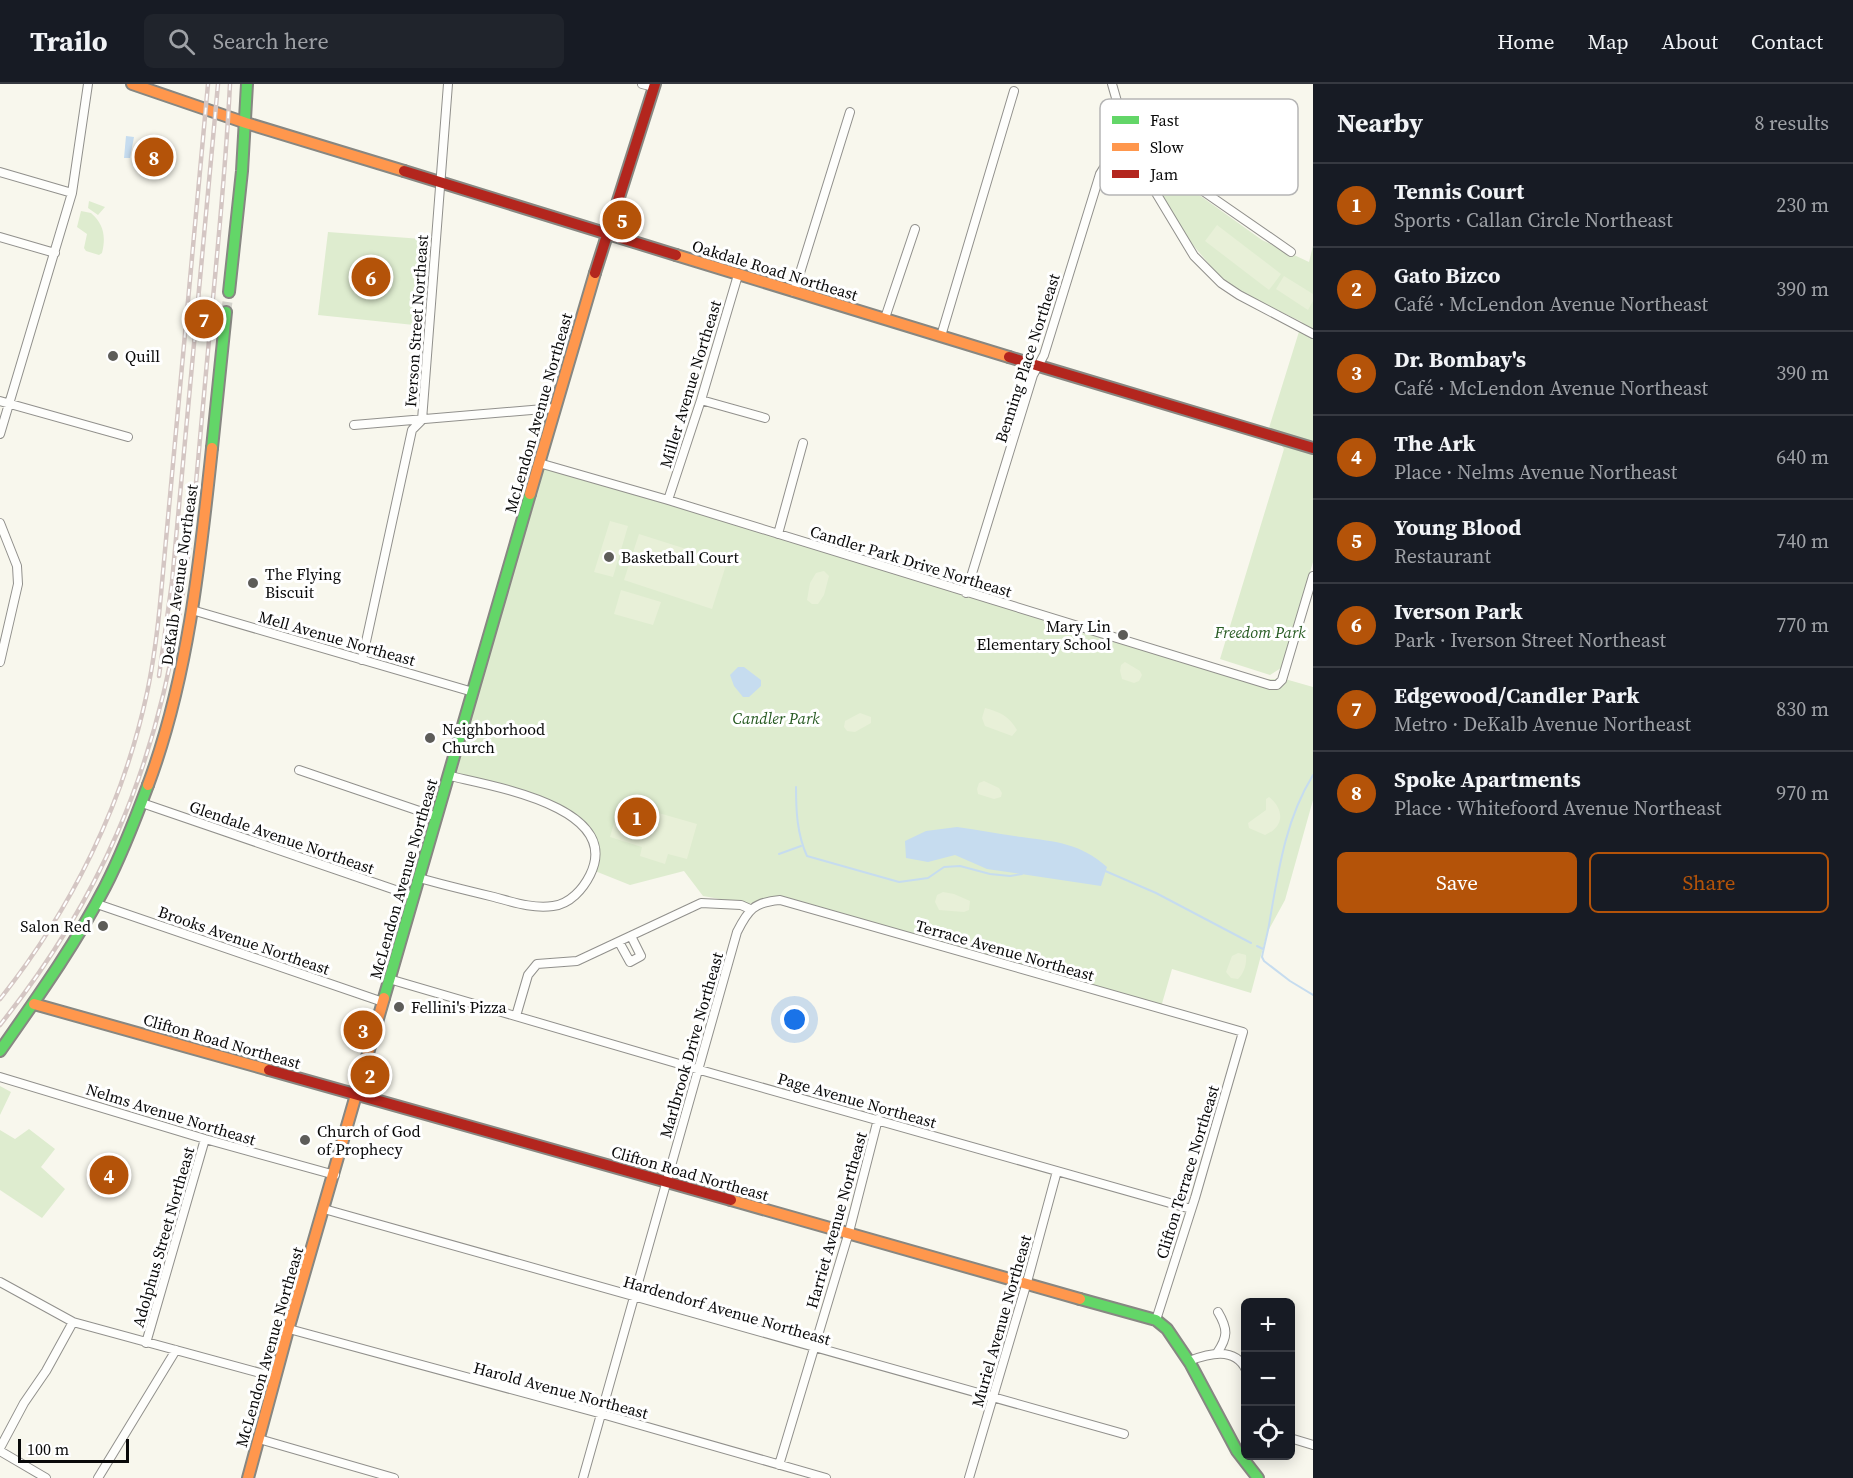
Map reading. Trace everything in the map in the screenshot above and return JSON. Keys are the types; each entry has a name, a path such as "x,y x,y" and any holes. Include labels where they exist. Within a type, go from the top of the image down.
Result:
{"street":[{"path":"0,434 72,193 88,84"},
{"name":"Oakdale Road Northeast","path":"132,84 246,123 738,275 1313,448"},
{"path":"229,292 246,123 247,84"},
{"name":"Iverson Street Northeast","path":"362,660 412,430 422,420 448,84"},
{"path":"642,84 654,86"},
{"path":"1112,84 1116,99"},
{"name":"McLendon Avenue Northeast","path":"248,1478 389,979 450,776 555,408 606,234 654,86"},
{"path":"941,336 1014,91"},
{"path":"794,292 850,112"},
{"path":"0,172 72,193"},
{"name":"Benning Place Northeast","path":"966,593 1033,375 1044,355 1100,174"},
{"path":"1158,195 1171,219 1203,267 1239,295 1313,334"},
{"path":"1209,195 1291,252"},
{"path":"885,318 915,229"},
{"path":"0,237 55,253"},
{"name":"Miller Avenue Northeast","path":"668,500 701,400 738,275"},
{"name":"DeKalb Avenue Northeast","path":"0,1051 68,953 97,904 142,803 169,719 185,654 192,610 226,312"},
{"path":"701,400 765,418"},
{"path":"0,401 128,437"},
{"path":"354,425 555,408"},
{"path":"777,534 803,443"},
{"name":"Candler Park Drive Northeast","path":"539,463 668,500 1265,684 1275,685 1282,681 1313,576"},
{"path":"0,523 3,536 17,566 18,584 0,662"},
{"name":"Mell Avenue Northeast","path":"192,610 473,692"},
{"path":"299,770 437,817"},
{"path":"418,878 532,906 554,906 566,902 578,893 594,867 595,854 591,839 582,824 566,811 548,803 450,776"},
{"name":"Glendale Avenue Northeast","path":"142,803 413,896"},
{"name":"Terrace Avenue Northeast","path":"750,909 759,904 780,900 1243,1032"},
{"path":"516,1016 528,975 534,966 541,962 576,961 701,903 741,905 750,909"},
{"name":"Brooks Avenue Northeast","path":"97,904 383,1002"},
{"name":"Marlbrook Drive Northeast","path":"583,1478 737,932 750,909"},
{"path":"619,942 630,962 641,956 631,936"},
{"name":"Page Avenue Northeast","path":"389,979 698,1070 1191,1209"},
{"name":"Clifton Road Northeast","path":"34,1004 1156,1320"},
{"name":"Clifton Terrace Northeast","path":"1156,1320 1243,1032"},
{"name":"Nelms Avenue Northeast","path":"0,1077 205,1139 335,1175"},
{"name":"Harriet Avenue Northeast","path":"779,1465 849,1232 878,1119"},
{"name":"Adolphus Street Northeast","path":"146,1343 205,1139"},
{"name":"Muriel Avenue Northeast","path":"969,1478 1057,1171"},
{"name":"Hardendorf Avenue Northeast","path":"324,1209 1124,1434"},
{"path":"0,1282 73,1322 275,1377"},
{"path":"1217,1353 1225,1335 1226,1325 1218,1312"},
{"path":"1156,1320 1167,1327 1189,1361 1235,1449 1258,1478"},
{"path":"46,1478 0,1449 24,1403 46,1371 73,1322"},
{"name":"Harold Avenue Northeast","path":"289,1329 826,1478"},
{"path":"98,1478 176,1350"},
{"path":"1189,1361 1217,1353 1236,1357 1241,1361"},
{"path":"259,1439 394,1478"},
{"path":"1295,1440 1313,1445"}],"green space":[{"name":"Freedom Park","path":"1161,195 1199,195 1262,240 1309,262 1313,246 1313,562 1281,668 1270,675 1220,659 1284,449 1269,428 1302,322 1233,289 1187,238"},
{"path":"89,201 105,207 98,215 88,208"},
{"path":"81,211 91,213 101,226 104,242 102,253 99,255 86,251 84,248 87,234 77,227"},
{"path":"1217,225 1281,274 1269,290 1205,241"},
{"path":"328,232 422,239 414,325 318,315"},
{"path":"1284,276 1313,294 1313,301 1308,310 1276,289"},
{"name":"Candler Park","path":"542,461 1262,679 1285,679 1313,687 1313,800 1285,900 1267,933 1251,993 1172,969 1161,1007 780,898 748,904 703,896 684,871 630,885 595,871 591,833 574,813 523,792 453,775"},
{"path":"610,521 628,526 613,577 594,572"},
{"path":"639,534 727,562 712,609 624,580"},
{"path":"824,571 829,576 824,595 818,604 812,604 807,600 810,583 816,573"},
{"path":"621,590 661,602 653,625 614,614"},
{"path":"1125,662 1140,671 1142,675 1139,681 1134,683 1122,679 1121,665"},
{"path":"985,708 1000,713 1011,721 1017,730 1012,736 985,726 982,718"},
{"path":"860,713 871,717 871,723 855,732 847,731 844,727 845,721"},
{"path":"984,781 999,788 1002,793 1001,797 994,799 978,794 979,783"},
{"path":"1269,797 1278,807 1280,818 1276,828 1265,835 1249,828 1248,823 1266,810 1266,799"},
{"path":"620,802 697,824 687,859 668,854 665,864 640,856 642,847 610,837"},
{"path":"943,892 970,901 969,910 964,912 939,910 935,902 937,895"},
{"path":"1238,953 1246,955 1246,958 1243,971 1238,979 1231,978 1226,972 1232,956"},
{"path":"0,1086 11,1092 0,1115"},
{"path":"29,1129 55,1149 41,1167 65,1189 42,1218 0,1190 0,1130 15,1139"}],"water":[{"path":"126,136 134,137 130,158 124,158"},
{"path":"738,667 744,667 761,680 761,686 749,697 743,697 734,686 730,675"},
{"path":"957,827 1046,840 1077,848 1107,867 1101,886 987,869 955,855 928,862 906,858 905,841 926,831"}],"waterway":[{"path":"1313,775 1303,792 1289,829 1279,867 1262,957 1290,981 1313,995"},
{"path":"796,787 798,822 807,856 899,882 928,878 944,867 960,866 990,874 1010,876 1022,874"},
{"path":"779,854 801,846"},
{"path":"1103,870 1156,893 1251,943"},
{"path":"1257,946 1263,949"}],"tunnel":[{"path":"226,312 229,292"}],"railway":[{"path":"0,999 50,929 91,855 124,776 147,693 160,606 208,84"},
{"path":"159,676 172,582 218,84"},
{"path":"0,1025 66,931 94,882 137,782 168,674 184,590 194,506 222,201 230,84"}],"traffic: fast":[{"path":"229,292 242,171 247,84"},
{"path":"212,448 226,312"},
{"path":"384,998 530,494"},
{"path":"0,1051 55,971 93,909 123,849 148,785"},
{"path":"1080,1299 1156,1320 1167,1329 1190,1363 1237,1451 1258,1478"}],"traffic: slow":[{"path":"132,84 246,123 404,171"},
{"path":"676,255 1009,357"},
{"path":"530,494 595,273"},
{"path":"148,785 173,703 191,619 212,448"},
{"path":"248,1478 288,1330 384,998"},
{"path":"34,1004 269,1070"},
{"path":"731,1200 1080,1299"}],"traffic: jam":[{"path":"595,273 655,84"},
{"path":"404,171 676,255"},
{"path":"1009,357 1313,448"},
{"path":"269,1070 731,1200"}],"place":[{"name":"Spoke Apartments","path":"154,157"},
{"name":"Young Blood","path":"622,220"},
{"name":"Iverson Park","path":"371,277"},
{"name":"Edgewood/Candler Park","path":"204,319"},
{"name":"Quill","path":"113,356"},
{"name":"Basketball Court","path":"609,557"},
{"name":"The Flying Biscuit","path":"253,583"},
{"name":"Mary Lin Elementary School","path":"1123,635"},
{"name":"Neighborhood Church","path":"430,738"},
{"name":"Tennis Court","path":"637,817"},
{"name":"Salon Red","path":"103,926"},
{"name":"Fellini's Pizza","path":"399,1007"},
{"name":"Dr. Bombay's","path":"363,1030"},
{"name":"Gato Bizco","path":"370,1075"},
{"name":"Church of God of Prophecy","path":"305,1140"},
{"name":"The Ark","path":"109,1175"}]}
